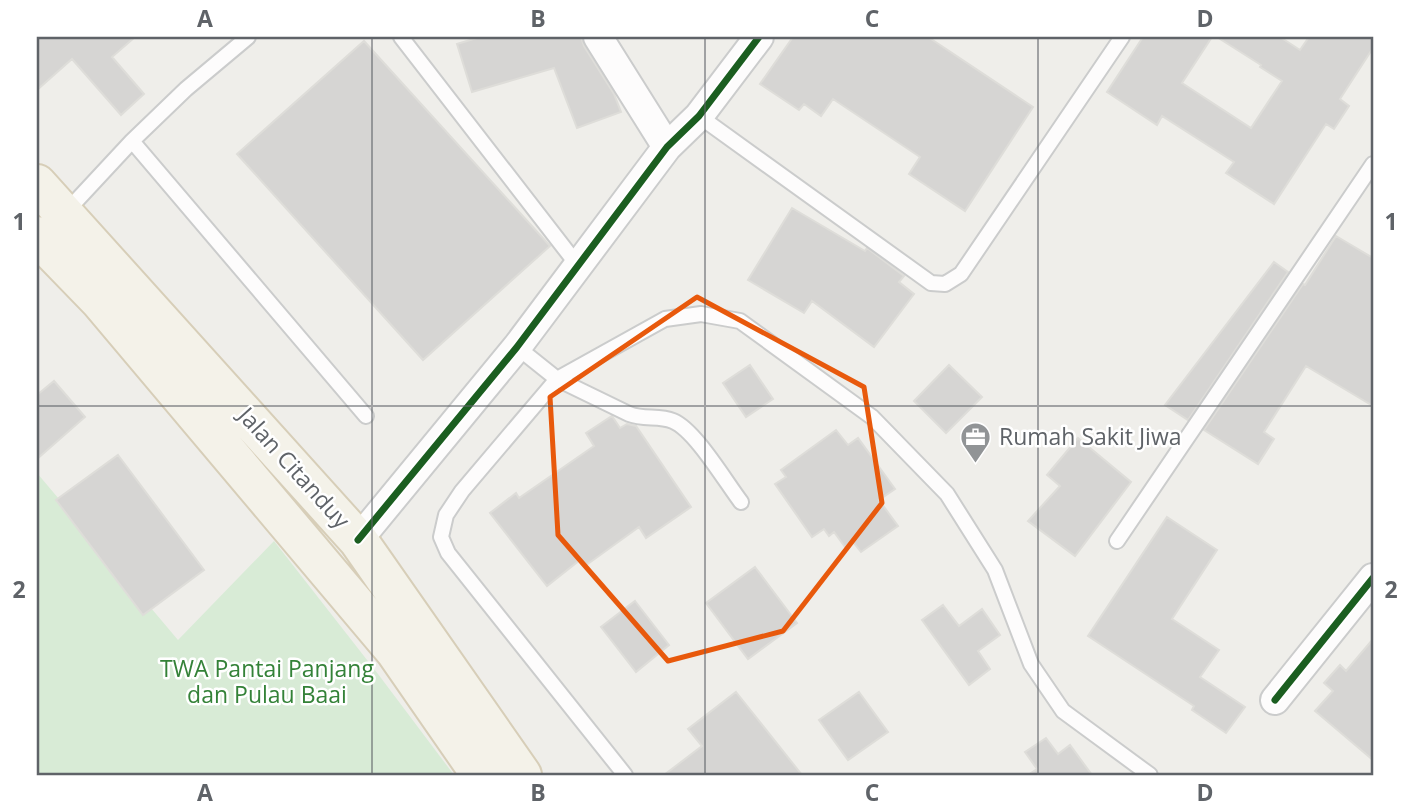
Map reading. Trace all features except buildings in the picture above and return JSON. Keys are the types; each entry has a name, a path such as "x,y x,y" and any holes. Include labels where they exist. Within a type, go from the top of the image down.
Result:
{"main road":[{"name":"Jalan Citanduy","path":"37,184 50,225 100,301 394,652 481,775"},
{"name":"Jalan Citanduy","path":"50,225 358,540 522,775"}],"street":[{"path":"598,37 667,147"},
{"path":"358,540 517,347 667,147 699,116 759,37"},
{"path":"1275,700 1373,578"}],"lane":[{"path":"50,225 186,89 248,37"},
{"path":"401,37 579,267"},
{"path":"699,116 931,283 945,284 961,274 1122,37"},
{"path":"132,141 366,416"},
{"path":"1117,541 1373,164"},
{"path":"625,775 448,553 442,537 446,515 462,491 558,379 665,319 701,314 740,321 872,417 947,494 995,570 1031,664 1063,711 1150,775"},
{"path":"517,347 558,379 639,418 669,419 685,426 741,502"}],"highlighted area":[{"path":"697,297 864,387 882,503 783,631 668,661 558,535 550,397"}],"green space":[{"name":"TWA Pantai Panjang dan Pulau Baai","path":"37,473 178,640 274,541 454,775 37,775"}],"cycle path":[{"path":"358,540 517,347 667,147 699,116 759,37"},
{"path":"1275,700 1373,578"}],"place":[{"name":"Rumah Sakit Jiwa","path":"976,464"}]}
